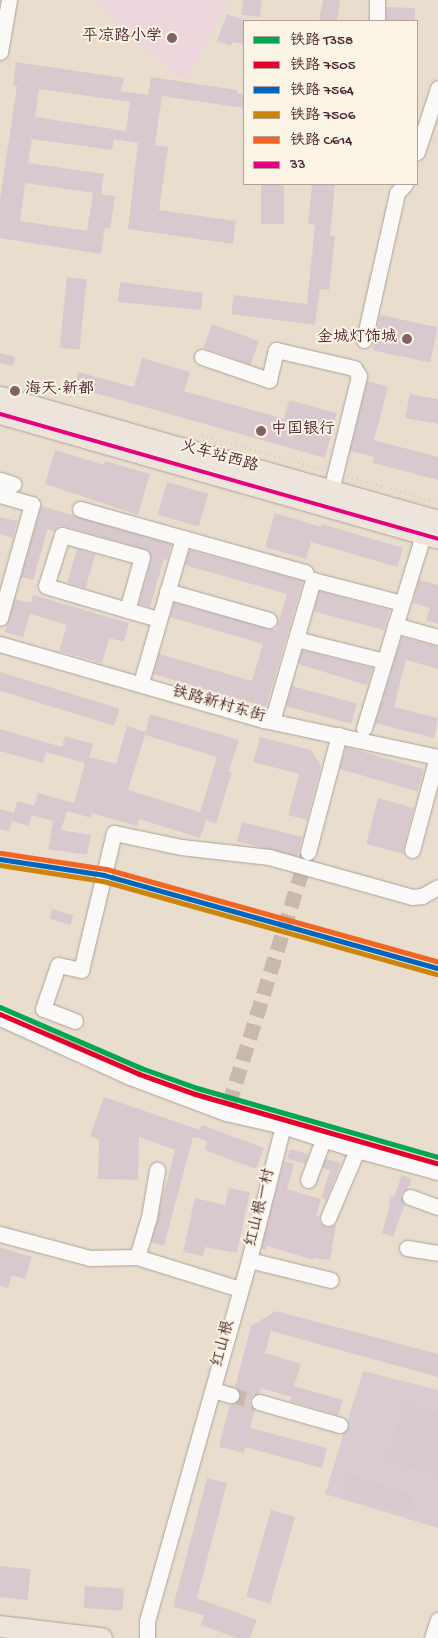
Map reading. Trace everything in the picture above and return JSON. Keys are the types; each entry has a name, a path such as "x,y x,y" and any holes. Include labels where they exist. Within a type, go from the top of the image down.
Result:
{"highway":[{"path":"0,1626 101,1638"}],"main road":[{"name":"火车站西路","path":"0,396 438,520"},
{"name":"火车站西路","path":"0,414 430,537"}],"street":[{"path":"0,52 9,0"},
{"path":"377,0 377,20"},
{"path":"418,149 438,88"},
{"path":"364,340 396,193 404,185"},
{"path":"202,358 269,380 276,350 354,368 359,376 331,490"},
{"path":"0,495 32,504 0,618"},
{"path":"80,509 305,572"},
{"path":"127,610 142,557 62,535 46,586 127,610 159,619"},
{"path":"364,728 402,603 430,537"},
{"path":"141,683 183,538"},
{"path":"272,721 313,580 402,603"},
{"path":"168,591 270,620"},
{"path":"395,625 438,637"},
{"path":"296,639 384,661"},
{"name":"铁路新村东街","path":"0,644 272,721 437,757"},
{"path":"308,852 339,735"},
{"path":"412,850 437,757"},
{"path":"75,1021 43,1009 58,965 81,970 114,833 181,847 269,857 412,897 422,896 438,887"},
{"path":"0,1018 130,1077 323,1140 438,1172"},
{"name":"红山根一村","path":"240,1289 283,1126"},
{"path":"308,1180 323,1140"},
{"path":"328,1218 357,1150"},
{"path":"137,1257 149,1217 157,1170"},
{"path":"410,1197 438,1207"},
{"path":"0,1234 90,1258 137,1257 240,1289"},
{"path":"406,1248 438,1253"},
{"path":"249,1260 331,1280"},
{"name":"红山根","path":"147,1638 147,1621 240,1289"},
{"path":"213,1390 231,1395"},
{"path":"258,1402 340,1425"},
{"path":"432,1638 438,1620"}],"shaded area":[{"name":"平凉路小学","path":"92,0 229,0 188,78 178,77"},
{"path":"363,1371 438,1390 438,1528 325,1494"}],"building":[{"path":"243,0 262,0 260,17 241,15"},
{"path":"323,0 340,0 337,20 319,20"},
{"path":"386,7 415,8 415,20 386,20"},
{"path":"227,14 244,20 243,44 232,42 231,46 217,41"},
{"path":"16,62 124,78 121,91 148,95 151,77 237,90 237,93 243,94 243,108 162,96 155,145 168,147 159,210 236,221 233,244 128,229 138,143 114,139 112,150 32,139 28,163 104,174 101,194 115,196 110,229 105,228 101,254 0,238 0,199 17,86 13,85","holes":["39,89 130,102 126,131 35,117","25,183 101,194 93,193 87,231 20,221"]},
{"path":"261,185 284,185 284,224 261,224"},
{"path":"312,185 335,185 330,236 335,236 329,290 320,289 315,325 231,314 234,295 307,304 315,225 308,224"},
{"path":"67,277 87,279 79,350 60,348"},
{"path":"120,282 203,293 201,310 118,302"},
{"name":"金城灯饰城","path":"380,315 438,327 430,362 373,350"},
{"path":"212,324 259,341 250,365 203,347"},
{"path":"0,353 15,357 13,366 0,363"},
{"path":"142,358 190,372 184,391 284,419 289,400 337,413 325,458 74,387 78,372 134,387"},
{"path":"367,381 388,387 374,440 438,457 438,480 373,463 374,457 350,451"},
{"path":"410,394 438,399 438,424 405,418"},
{"path":"55,450 104,465 105,461 150,474 138,515 45,484"},
{"path":"167,482 208,494 199,527 158,515"},
{"path":"41,506 171,544 167,560 164,559 150,607 139,604 151,560 148,550 64,526 59,526 54,531 48,529 33,580 21,577"},
{"path":"275,513 321,527 322,524 403,548 397,567 311,542 306,559 265,547"},
{"path":"0,517 17,521 13,538 0,534"},
{"path":"77,549 95,554 86,588 67,583"},
{"path":"189,550 303,581 266,707 153,674 159,654 252,681 263,644 170,617 174,603 276,630 287,594 185,565"},
{"path":"419,580 438,585 438,624 426,621 430,608 413,603"},
{"path":"319,591 390,610 384,630 314,611"},
{"path":"33,595 129,623 124,642 109,638 102,663 59,651 67,625 30,614 23,637 5,632 15,599 31,603"},
{"path":"402,637 438,647 438,669 406,660 394,707 438,718 434,738 375,723"},
{"path":"302,650 373,668 367,685 298,664"},
{"path":"0,672 120,709 114,726 0,691"},
{"path":"292,686 357,703 351,724 287,706"},
{"path":"150,714 239,740 229,771 232,772 216,824 206,820 200,838 139,819 137,826 92,813 91,818 67,811 61,830 91,835 87,855 48,849 53,821 32,815 29,826 12,821 9,831 0,829 0,809 14,813 17,801 34,806 38,793 74,803 85,763 46,752 43,763 0,751 0,729 62,747 65,736 93,744 89,757 116,764 127,726 145,732","holes":["145,735 217,757 200,812 128,790"]},
{"path":"260,737 311,750 321,766 307,820 288,815 299,774 253,762"},
{"path":"346,747 424,769 418,791 340,769"},
{"path":"378,798 414,808 403,848 404,854 366,844"},
{"path":"242,822 302,837 297,856 237,841"},
{"path":"52,909 73,915 70,925 49,919"},
{"path":"104,1097 200,1130 202,1125 264,1148 256,1169 205,1150 207,1141 193,1137 164,1246 151,1242 175,1150 139,1137 138,1180 98,1179 99,1140 90,1136"},
{"path":"290,1149 308,1154 306,1164 287,1159"},
{"path":"326,1159 341,1163 326,1200 321,1198 330,1171 322,1168"},
{"path":"284,1161 294,1164 287,1189 321,1199 316,1216 319,1216 320,1223 329,1227 336,1225 330,1260 314,1258 314,1260 267,1246 265,1250 261,1249"},
{"path":"402,1175 412,1179 408,1188 401,1194 405,1204 393,1237 382,1233 390,1205 388,1204 391,1196 394,1197"},
{"path":"229,1188 250,1192 237,1253 205,1247 203,1256 183,1252 195,1198 225,1205"},
{"path":"0,1247 32,1257 25,1279 12,1275 8,1288 0,1286"},
{"path":"276,1311 438,1354 438,1377 271,1331 265,1353 301,1364 294,1386 343,1400 338,1415 290,1401 292,1397 261,1388 260,1393 253,1395 250,1400 250,1405 255,1410 250,1428 327,1448 322,1468 245,1447 244,1453 219,1447 230,1404 237,1402 240,1397 240,1392 235,1387 251,1326"},
{"path":"404,1403 438,1412 438,1475 387,1461"},
{"path":"347,1473 414,1496 408,1514 341,1491"},
{"path":"207,1478 227,1483 197,1598 257,1620 250,1638 237,1638 201,1625 204,1615 173,1607"},
{"path":"271,1510 295,1517 270,1603 246,1597"},
{"path":"0,1566 31,1569 28,1600 0,1597"},
{"path":"85,1586 124,1589 122,1611 83,1608"}],"tunnel":[{"path":"229,1104 307,855"},
{"path":"231,1395 259,1402"}],"rail line":[{"name":"C614","path":"1,853 106,869 438,962"},
{"name":"7564","path":"0,859 104,875 438,968"},
{"name":"7506","path":"0,865 103,881 436,974"},
{"name":"T358","path":"0,1007 141,1068 197,1088 438,1157"},
{"name":"7505","path":"0,1014 139,1074 195,1094 436,1163"}],"transit line":[{"name":"33","path":"0,414 438,539"}],"place":[{"name":"平凉路小学","path":"172,38"},
{"name":"金城灯饰城","path":"407,339"},
{"name":"海天·新都","path":"15,391"},
{"name":"中国银行","path":"261,431"}]}
